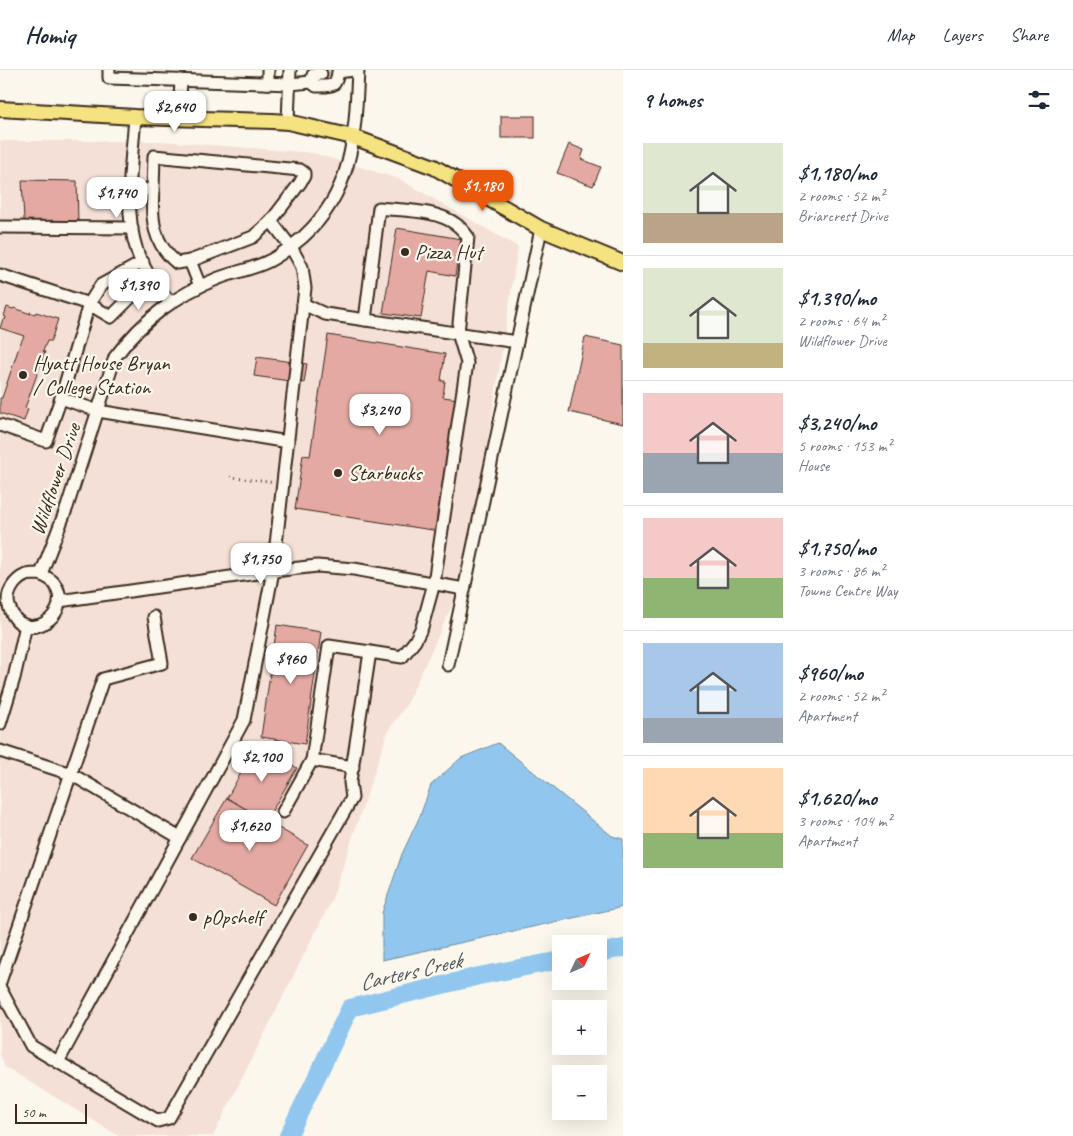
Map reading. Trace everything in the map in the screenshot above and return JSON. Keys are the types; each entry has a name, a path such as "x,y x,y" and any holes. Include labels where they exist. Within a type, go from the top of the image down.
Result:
{"main road":[{"path":"0,109 135,117 288,122 353,137 434,167 541,229 623,263"}],"street":[{"path":"109,70 109,78 290,84 311,82 316,86 337,82 330,73"},
{"path":"239,70 239,82"},
{"path":"268,70 268,83"},
{"path":"288,122 290,70"},
{"path":"311,82 313,75 354,70"},
{"name":"Wildflower Drive","path":"41,574 66,507 115,357 127,341 170,302 200,286 269,261 291,247 327,212 347,168 353,137 358,70"},
{"path":"180,118 181,80"},
{"path":"135,117 130,189 132,228 137,252 142,262 170,302"},
{"path":"154,156 300,170 304,172 304,176 271,221 253,237 190,261 176,263 166,255 157,238 152,210 154,156"},
{"path":"130,189 153,190"},
{"path":"283,812 312,760 329,646 402,658 415,641 422,627 434,583 467,363 458,333 468,237 457,225 441,217 425,213 380,208 365,320"},
{"path":"58,1062 244,720 273,570 305,288 302,267 291,247 271,221"},
{"path":"0,227 132,228"},
{"path":"448,665 541,229"},
{"path":"190,261 200,286"},
{"path":"0,425 46,441 89,304 101,285 142,262"},
{"path":"0,275 89,304 111,317 134,294"},
{"path":"303,304 324,314 517,342"},
{"path":"61,398 98,411 288,442"},
{"path":"59,601 273,570 317,566 354,569 464,589"},
{"path":"41,574 54,582 58,590 59,601 56,612 48,621 37,627 26,625 16,620 4,602 13,585 19,579 27,575 41,574"},
{"path":"0,982 103,679 162,663 154,618"},
{"path":"0,724 14,678 26,625"},
{"path":"0,988 31,1046 158,1121 169,1118 352,798 350,782 370,652"},
{"path":"0,751 71,774 180,838"},
{"path":"312,760 352,767"}],"path":[{"path":"230,477 283,483"}],"shaded area":[{"path":"0,141 162,141 313,153 399,179 518,247 468,570 407,704 388,731 332,899 213,1136 119,1136 5,1067 0,1054"}],"water":[{"path":"498,743 612,836 623,839 623,907 382,960 382,913 402,854 420,816 431,785 461,758"}],"building":[{"path":"501,116 535,116 535,138 501,138"},
{"path":"569,144 584,150 581,159 601,167 593,186 557,173"},
{"path":"22,180 77,181 78,222 24,221"},
{"path":"397,228 461,239 455,276 429,271 421,318 383,313"},
{"name":"Hyatt House Bryan / College Station","path":"7,307 31,314 30,312 35,314 36,312 58,319 51,341 47,341 43,351 45,352 25,408 28,409 24,421 0,413 0,398 2,398 24,336 0,328 3,319 5,320 6,317 4,316"},
{"path":"328,335 445,354 441,381 445,381 443,397 459,399 439,531 295,509 303,455 310,456"},
{"path":"585,337 623,345 623,424 569,412"},
{"path":"257,357 307,364 304,383 254,376"},
{"path":"277,625 321,632 305,744 261,737"},
{"path":"257,744 297,768 266,821 227,798"},
{"path":"227,798 308,845 274,905 192,858"}],"waterway":[{"name":"Carters Creek","path":"608,951 623,948"},
{"name":"Carters Creek","path":"288,1136 350,1008 479,976 552,962"}],"tunnel":[{"path":"321,74 332,73"}],"place":[{"name":"Pizza Hut","path":"405,252"},
{"name":"Hyatt House Bryan / College Station","path":"23,375"},
{"name":"Starbucks","path":"338,473"},
{"name":"pOpshelf","path":"193,917"}]}
